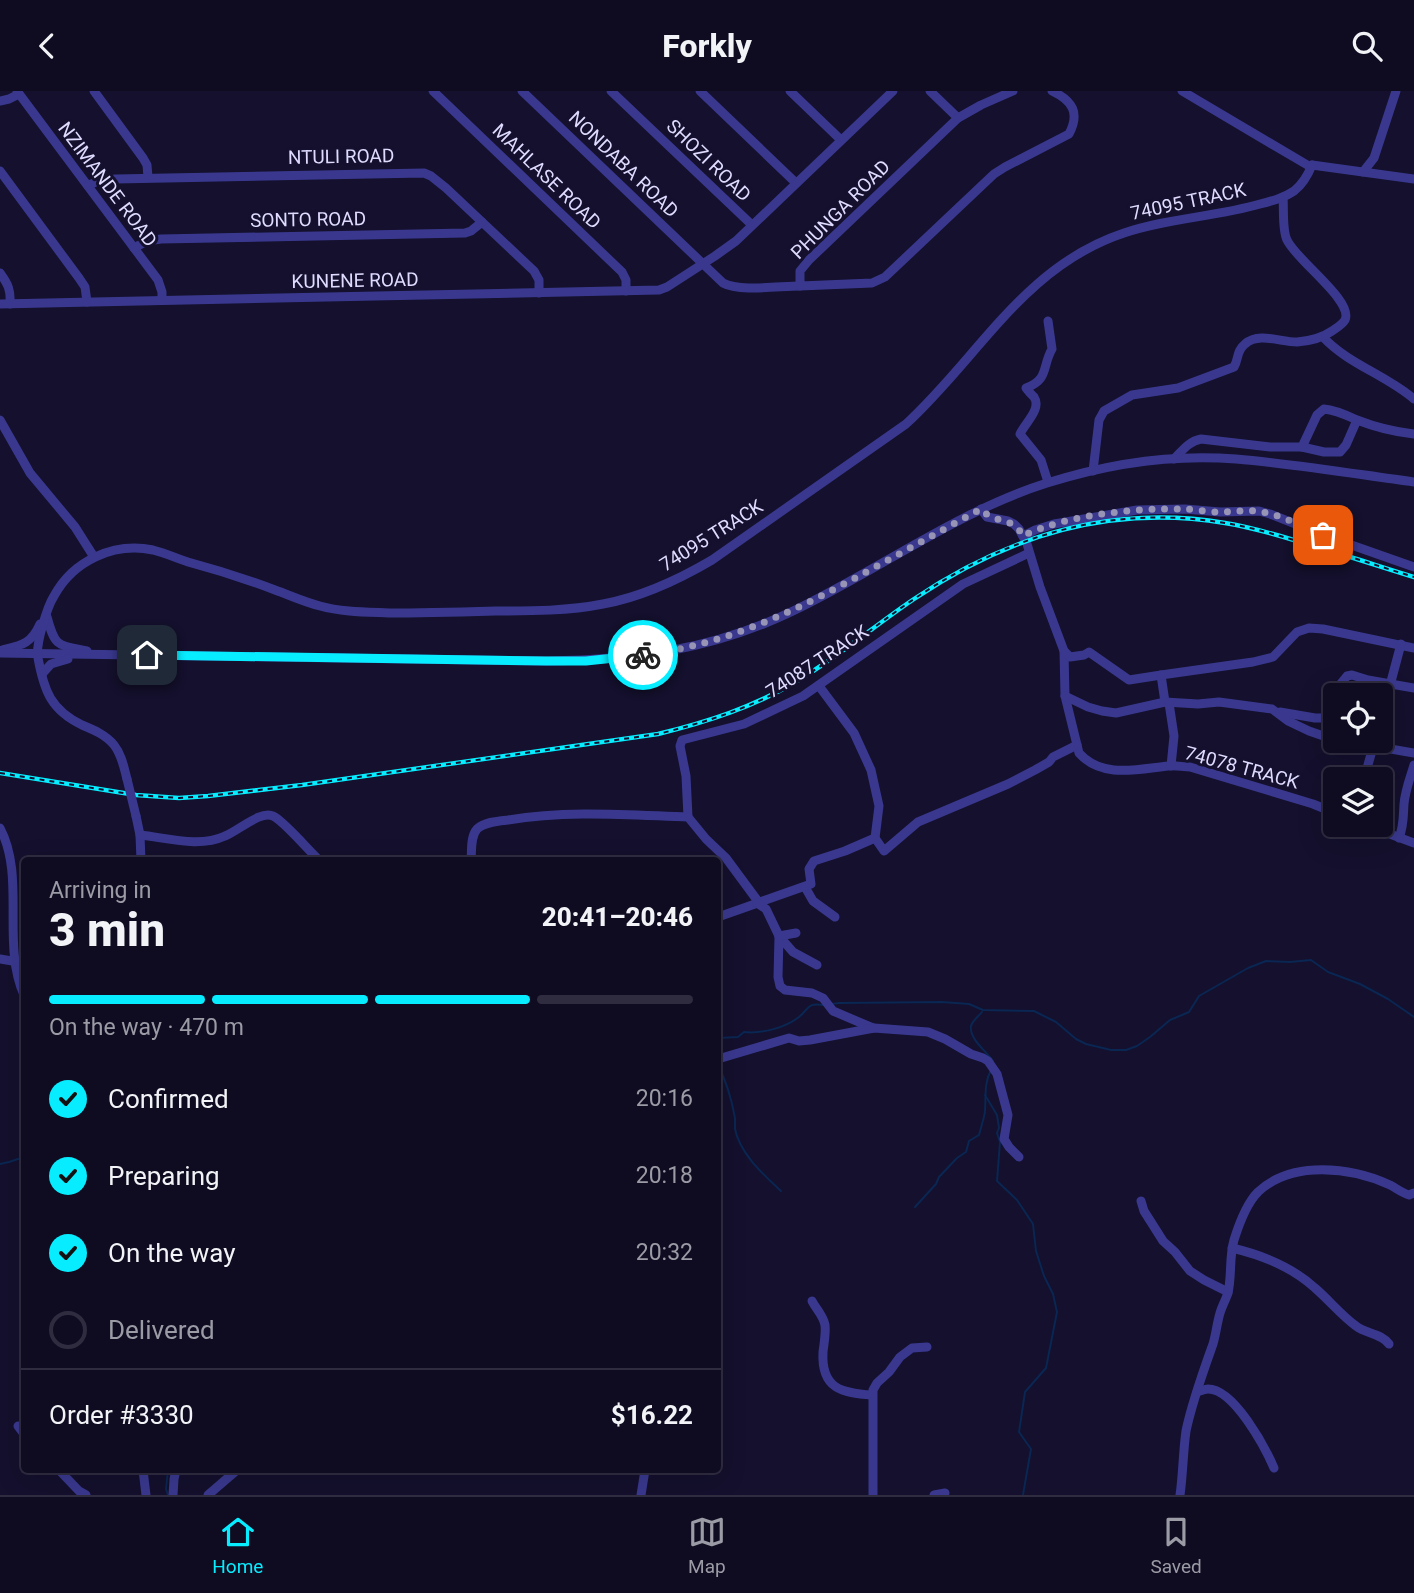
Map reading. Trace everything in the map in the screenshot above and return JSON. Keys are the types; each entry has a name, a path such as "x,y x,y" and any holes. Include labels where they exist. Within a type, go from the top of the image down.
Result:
{"street":[{"path":"94,91 143,158 148,177"},
{"name":"MAHLASE ROAD","path":"433,91 622,272 626,280 626,291"},
{"name":"NONDABA ROAD","path":"522,91 703,263"},
{"name":"SHOZI ROAD","path":"611,91 752,225"},
{"path":"700,91 796,183"},
{"path":"790,91 841,140"},
{"name":"KUNENE ROAD","path":"5,304 659,290 727,248 893,91"},
{"path":"930,91 958,118"},
{"name":"PHUNGA ROAD","path":"1013,91 958,118 808,260 800,271 800,286 872,283 885,277 993,174 1069,134 1074,124 1073,109 1068,101 1052,91"},
{"path":"1182,91 1309,166 1414,179"},
{"path":"1363,172 1374,159 1396,91"},
{"path":"0,101 18,93"},
{"name":"NZIMANDE ROAD","path":"18,93 134,248 160,286 162,300"},
{"name":"74095 TRACK","path":"37,654 51,602 69,575 94,557 122,548 153,550 320,606 364,612 389,614 576,609 635,596 682,577 712,560 906,424 930,402 1024,295 1059,265 1123,233 1164,222 1239,210 1283,197 1301,185 1312,165"},
{"path":"0,171 85,287 86,302"},
{"name":"NTULI ROAD","path":"88,186 104,179 148,177 424,173 435,178 534,271 539,280 539,293"},
{"path":"1093,471 1099,420 1104,411 1132,395 1178,388 1236,365 1238,352 1247,342 1263,337 1299,342 1323,337 1346,318 1346,310 1339,297 1306,265 1288,241 1285,235 1283,197"},
{"name":"SONTO ROAD","path":"134,248 148,241 161,239 465,233 482,222"},
{"path":"703,263 729,286 800,286"},
{"path":"0,273 9,286 5,304"},
{"path":"1048,321 1052,349 1042,378 1035,385 1026,388 1036,404 1033,414 1020,433 1041,460 1048,482"},
{"path":"1323,337 1340,353 1381,376 1414,399"},
{"path":"1302,447 1321,410 1328,409 1385,429 1414,434"},
{"path":"1174,459 1188,445 1201,439 1340,452 1357,420"},
{"path":"0,421 30,473 75,527 94,557"},
{"path":"0,652 546,661 586,661 650,655 716,640 758,626 791,612 981,509 1048,482 1093,471 1174,459 1234,459 1414,482"},
{"path":"981,509 987,517 1008,521 1019,529 1065,651 1070,657 1089,652 1129,680 1273,657 1297,632 1309,628 1414,647"},
{"path":"1023,536 1054,524 1137,510 1259,511 1414,567"},
{"name":"74087 TRACK","path":"688,817 686,776 680,746 682,740 744,724 793,701 819,686 963,584 1029,553"},
{"path":"0,652 28,642 51,602"},
{"path":"46,615 57,643 108,655"},
{"path":"1341,683 1346,676 1352,675 1390,683 1401,644"},
{"path":"819,686 854,733 871,770 879,806 875,838 884,851 918,822 1008,784 1077,745 1065,696 1065,651"},
{"path":"37,654 48,694 57,708 66,716 100,733 114,745 127,779 140,835 141,857"},
{"path":"42,674 51,664 84,655"},
{"path":"1161,675 1174,736 1171,766"},
{"path":"1393,684 1414,688"},
{"path":"1065,696 1087,707 1116,713 1167,702 1219,702 1272,709 1285,714 1323,717"},
{"path":"1272,709 1309,731 1323,736"},
{"name":"74078 TRACK","path":"1077,745 1084,759 1117,771 1190,767 1323,808"},
{"path":"1393,748 1414,753"},
{"path":"1399,838 1414,765"},
{"path":"471,857 476,830 495,822 550,814 603,813 688,817 726,858 757,903 766,909 779,936 793,953 817,965"},
{"path":"140,835 209,841 237,831 260,815 268,814 277,818 316,857"},
{"path":"0,828 7,843 10,862 19,962 0,959"},
{"path":"1393,836 1414,843"},
{"path":"721,917 811,884 809,869 814,861 875,838"},
{"path":"805,887 813,901 835,917"},
{"path":"779,936 796,933"},
{"path":"779,936 778,978 782,989 823,997 832,1011 874,1028"},
{"path":"721,1058 789,1038 810,1040 874,1028 928,1032 988,1061 997,1074 1008,1115 1004,1139 1019,1157"},
{"path":"1180,1495 1186,1432 1228,1292 1231,1248 1252,1199 1268,1185 1289,1174 1306,1170 1358,1175 1409,1193"},
{"path":"1141,1201 1144,1211 1164,1241 1190,1271 1228,1292"},
{"path":"1231,1248 1266,1258 1296,1273 1358,1327 1381,1337 1389,1344"},
{"path":"812,1301 825,1328 823,1359 829,1379 837,1388 847,1393 872,1395"},
{"path":"873,1495 872,1395 875,1387 900,1357 912,1348 927,1347"},
{"path":"1197,1392 1213,1390 1237,1408 1256,1432 1274,1468"},
{"path":"62,1473 86,1495"},
{"path":"143,1473 146,1495"},
{"path":"173,1495 175,1473"},
{"path":"208,1495 234,1473"},
{"path":"641,1495 645,1473"},
{"path":"934,1495 945,1493"}],"waterway":[{"path":"831,1004 942,1002 969,1004 983,1010 1034,1011 1056,1022 1086,1044 1111,1050 1126,1050 1137,1046 1170,1020 1189,1012 1199,996 1248,968 1266,961 1311,960 1328,972 1360,984 1388,999 1414,1017"},
{"path":"721,1038 738,1037 744,1032 780,1027 799,1017 811,1006 823,1005"},
{"path":"982,1012 972,1024 971,1031 993,1061"},
{"path":"915,1207 939,1177 966,1152 969,1141 979,1135 985,1111 986,1085 991,1070"},
{"path":"721,1072 742,1147 781,1191"},
{"path":"985,1095 997,1115 999,1128 997,1181 1017,1200 1033,1224 1036,1251 1057,1312 1046,1368 1025,1392 1019,1432 1031,1449 1023,1495"},
{"path":"0,1164 21,1158"},
{"path":"168,1473 168,1495"}],"railway":[{"path":"0,773 136,795 179,798 302,785 658,734 730,713 781,690 827,662 914,599 987,557 1062,530 1102,522 1183,518 1234,525 1280,536 1414,577"}],"way so far":[{"path":"643,655 716,640 791,612 981,509 987,517 1013,524 1023,536 1054,524 1083,518 1137,510 1185,509 1259,511 1323,535"}],"route":[{"path":"147,655 586,661 643,655"}]}
